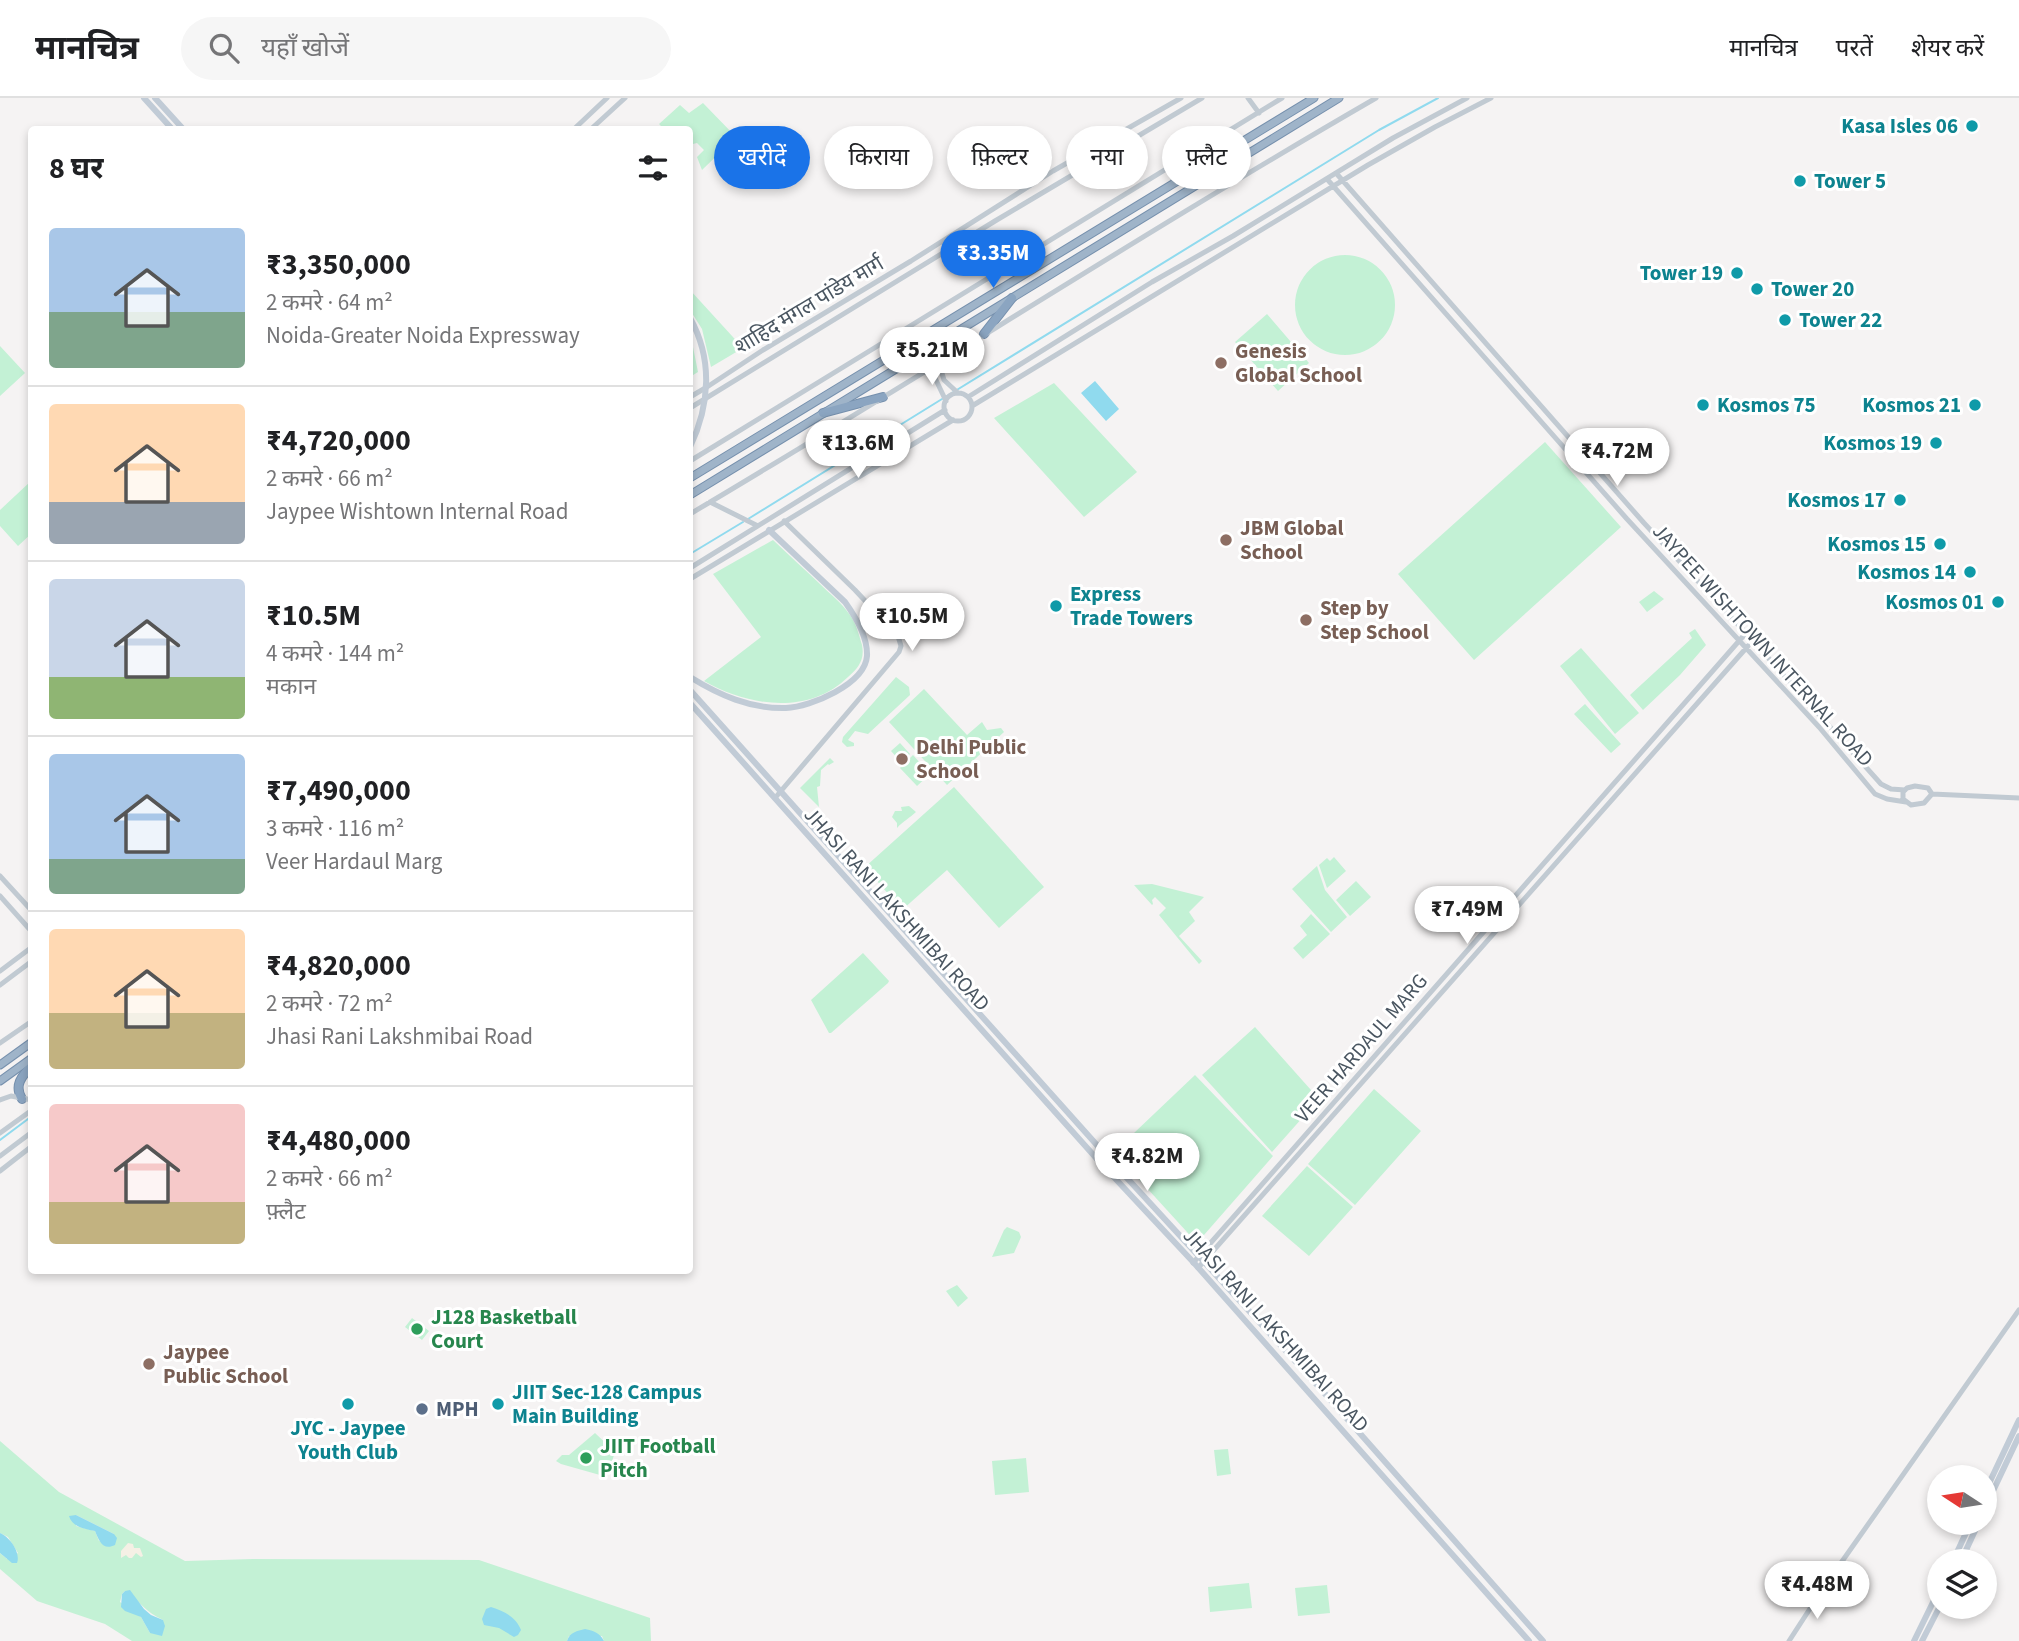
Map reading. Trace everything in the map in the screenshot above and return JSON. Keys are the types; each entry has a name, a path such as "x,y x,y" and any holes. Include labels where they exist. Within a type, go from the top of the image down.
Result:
{"highway":[{"path":"1251,137 1314,98"},
{"path":"693,493 1339,98"},
{"path":"693,476 1166,189"},
{"path":"984,334 1012,298"},
{"path":"823,413 883,397"},
{"path":"0,1065 28,1045"},
{"path":"0,1081 28,1061"},
{"path":"27,1099 17,1090 28,1069"}],"main road":[{"path":"144,98 176,126"},
{"path":"155,98 177,126"},
{"path":"693,325 702,346 707,387 693,439"},
{"path":"693,679 721,695 741,702 786,708 808,704 834,694 864,666 866,645 855,615 845,602 769,530"},
{"name":"JHASI RANI LAKSHMIBAI ROAD","path":"693,693 1104,1153 1328,1397 1543,1641"},
{"name":"JHASI RANI LAKSHMIBAI ROAD","path":"693,706 1097,1159 1196,1265 1529,1641"},
{"path":"1997,1466 2019,1420"},
{"path":"1997,1483 2019,1436"},
{"path":"1914,1641 1927,1614"},
{"path":"1923,1641 1934,1619"}],"street":[{"path":"577,126 607,98"},
{"path":"594,126 625,98"},
{"name":"शाहिद मंगल पांडेय मार्ग","path":"693,395 1053,171 1181,98"},
{"path":"693,406 1202,98"},
{"path":"1248,98 1259,113"},
{"path":"1263,98 1269,106"},
{"path":"1237,126 1283,98"},
{"path":"693,512 1280,153 1376,98"},
{"path":"968,397 1152,282 1430,117 1467,98"},
{"path":"926,371 935,378 946,401 945,410 948,416 959,421 968,417 972,406 1342,182 1435,127 1491,98"},
{"path":"693,459 1162,172"},
{"name":"JAYPEE WISHTOWN INTERNAL ROAD","path":"1336,173 1644,523 1746,632 1881,784 1891,789 1905,790 1912,786 1922,786 1928,788 1932,794"},
{"name":"JAYPEE WISHTOWN INTERNAL ROAD","path":"1327,179 1627,519 1819,727 1875,794 1906,803"},
{"path":"939,363 942,377 958,393 968,397 972,406"},
{"path":"946,401 958,393"},
{"path":"693,566 945,410"},
{"path":"693,577 784,521 865,476 953,420"},
{"path":"710,502 758,526"},
{"path":"775,798 899,652 901,646 898,636 855,590 784,521"},
{"name":"VEER HARDAUL MARG","path":"1202,1259 1746,632"},
{"name":"VEER HARDAUL MARG","path":"1196,1265 1753,641"},
{"path":"1905,790 1902,795 1906,803 1911,804 1924,803 1932,794 2019,798"},
{"path":"0,876 28,907"},
{"path":"0,896 28,928"},
{"path":"0,971 28,950"},
{"path":"0,985 28,964"},
{"path":"0,1043 28,1024"},
{"path":"0,1100 7,1096 27,1099 24,1116"},
{"path":"0,1133 28,1113"},
{"path":"0,1156 28,1135"},
{"path":"0,1171 28,1149"},
{"path":"1788,1641 2019,1310"}],"green space":[{"path":"703,103 725,126 714,126 714,158 702,170 697,157 704,150 697,143 693,144 693,126 659,124 680,105 689,113"},
{"path":"1345,255 1364,259 1380,270 1391,286 1395,305 1391,324 1380,340 1364,351 1345,355 1326,351 1310,340 1299,324 1295,305 1299,286 1310,270 1326,259"},
{"path":"693,293 743,348 711,367 702,329 693,315"},
{"path":"1267,314 1309,363 1278,391 1235,342"},
{"path":"0,346 25,373 0,396"},
{"path":"693,347 698,372 693,375"},
{"path":"1054,383 1137,472 1084,517 994,418"},
{"path":"1545,442 1621,527 1474,660 1398,574"},
{"path":"28,484 28,537 18,546 0,526 0,510"},
{"path":"773,540 843,606 854,622 862,645 860,663 848,677 815,698 796,702 758,701 721,690 704,681 761,637 713,574"},
{"path":"1654,591 1664,599 1647,612 1639,602"},
{"path":"1695,629 1706,645 1680,675 1643,710 1630,695 1692,638 1689,633"},
{"path":"1581,648 1639,713 1615,734 1560,666"},
{"path":"896,677 909,687 910,695 868,734 855,731 848,740 854,743 854,746 847,747 842,742 843,737"},
{"path":"924,689 967,735 982,722 987,730 1001,728 1004,732 947,785 889,722"},
{"path":"1585,704 1621,744 1611,753 1574,714"},
{"path":"900,743 910,754 901,762 891,751"},
{"path":"913,755 930,774 917,786 900,768"},
{"path":"830,758 834,762 821,770 820,786 817,787 819,807 800,788"},
{"path":"954,787 1044,887 999,928 947,870 902,910 865,867"},
{"path":"909,806 916,812 897,828 892,817 895,811 902,811 901,807"},
{"path":"1334,857 1346,871 1327,888 1319,865 1327,858 1330,861"},
{"path":"1317,866 1325,890 1347,917 1331,932 1292,889"},
{"path":"1356,881 1371,897 1350,916 1336,900"},
{"path":"1152,884 1204,897 1189,912 1195,921 1179,936 1202,961 1199,964 1159,915 1166,908 1155,897 1152,905 1134,885"},
{"path":"1311,914 1330,934 1303,959 1293,948 1307,935 1300,926"},
{"path":"863,953 889,981 829,1033 811,1000"},
{"path":"1255,1027 1319,1099 1272,1152 1202,1075"},
{"path":"1195,1075 1273,1156 1197,1243 1114,1152"},
{"path":"1374,1089 1421,1131 1355,1205 1308,1164"},
{"path":"1307,1166 1353,1207 1309,1256 1262,1216"},
{"path":"1007,1227 1019,1232 1021,1237 1014,1253 992,1257 1004,1230"},
{"path":"957,1285 968,1298 958,1307 946,1291"},
{"name":"J128 Basketball Court","path":"412,1318 429,1331 422,1340 405,1327"},
{"name":"JIIT Football Pitch","path":"595,1433 615,1452 607,1477 556,1461 562,1455 569,1455"},
{"path":"0,1441 59,1492 185,1561 479,1560 650,1618 651,1641 604,1641 602,1636 569,1636 567,1641 132,1641 105,1624 37,1601 0,1569 0,1553 7,1559 18,1553 8,1537 0,1533","holes":["76,1515 114,1534 99,1541 95,1531 76,1526","125,1591 163,1620 150,1633 141,1617 120,1602"]},
{"path":"1228,1449 1231,1474 1217,1476 1214,1450"},
{"path":"1026,1458 1029,1492 995,1495 992,1461"},
{"path":"1249,1583 1252,1608 1210,1612 1208,1587"},
{"path":"1327,1585 1330,1613 1298,1616 1295,1588"}],"sand":[{"path":"128,1543 133,1544 134,1548 140,1548 143,1556 136,1553 132,1558 126,1555 121,1558 121,1551"}],"water":[{"path":"1095,381 1119,409 1106,421 1081,393"},
{"path":"76,1515 114,1534 117,1538 115,1545 104,1546 95,1531 76,1525 69,1516"},
{"path":"0,1533 14,1546 17,1563 12,1563 0,1553"},
{"path":"130,1590 144,1609 163,1620 165,1626 162,1636 150,1633 141,1617 121,1607 122,1594"},
{"path":"491,1607 513,1618 521,1630 518,1635 514,1637 499,1628 484,1625 482,1619 486,1609"},
{"path":"585,1629 601,1636 604,1641 567,1641 572,1634"}],"waterway":[{"path":"947,396 1379,130 1438,98"},
{"path":"748,519 942,399"},
{"path":"693,552 743,522"},
{"path":"0,1140 28,1119"}],"place":[{"name":"Kasa Isles 06","path":"1972,126"},
{"name":"Tower 5","path":"1800,181"},
{"name":"Tower 19","path":"1737,273"},
{"name":"Tower 20","path":"1757,289"},
{"name":"Tower 22","path":"1785,320"},
{"name":"Genesis Global School","path":"1221,363"},
{"name":"Kosmos 75","path":"1703,405"},
{"name":"Kosmos 21","path":"1975,405"},
{"name":"Kosmos 19","path":"1936,443"},
{"name":"Kosmos 17","path":"1900,500"},
{"name":"JBM Global School","path":"1226,540"},
{"name":"Kosmos 15","path":"1940,544"},
{"name":"Kosmos 14","path":"1970,572"},
{"name":"Kosmos 01","path":"1998,602"},
{"name":"Express Trade Towers","path":"1056,606"},
{"name":"Step by Step School","path":"1306,620"},
{"name":"Delhi Public School","path":"902,759"},
{"name":"J128 Basketball Court","path":"417,1329"},
{"name":"Jaypee Public School","path":"149,1364"},
{"name":"JYC - Jaypee Youth Club","path":"348,1404"},
{"name":"JIIT Sec-128 Campus Main Building","path":"498,1404"},
{"name":"MPH","path":"422,1409"},
{"name":"JIIT Football Pitch","path":"586,1458"}]}
